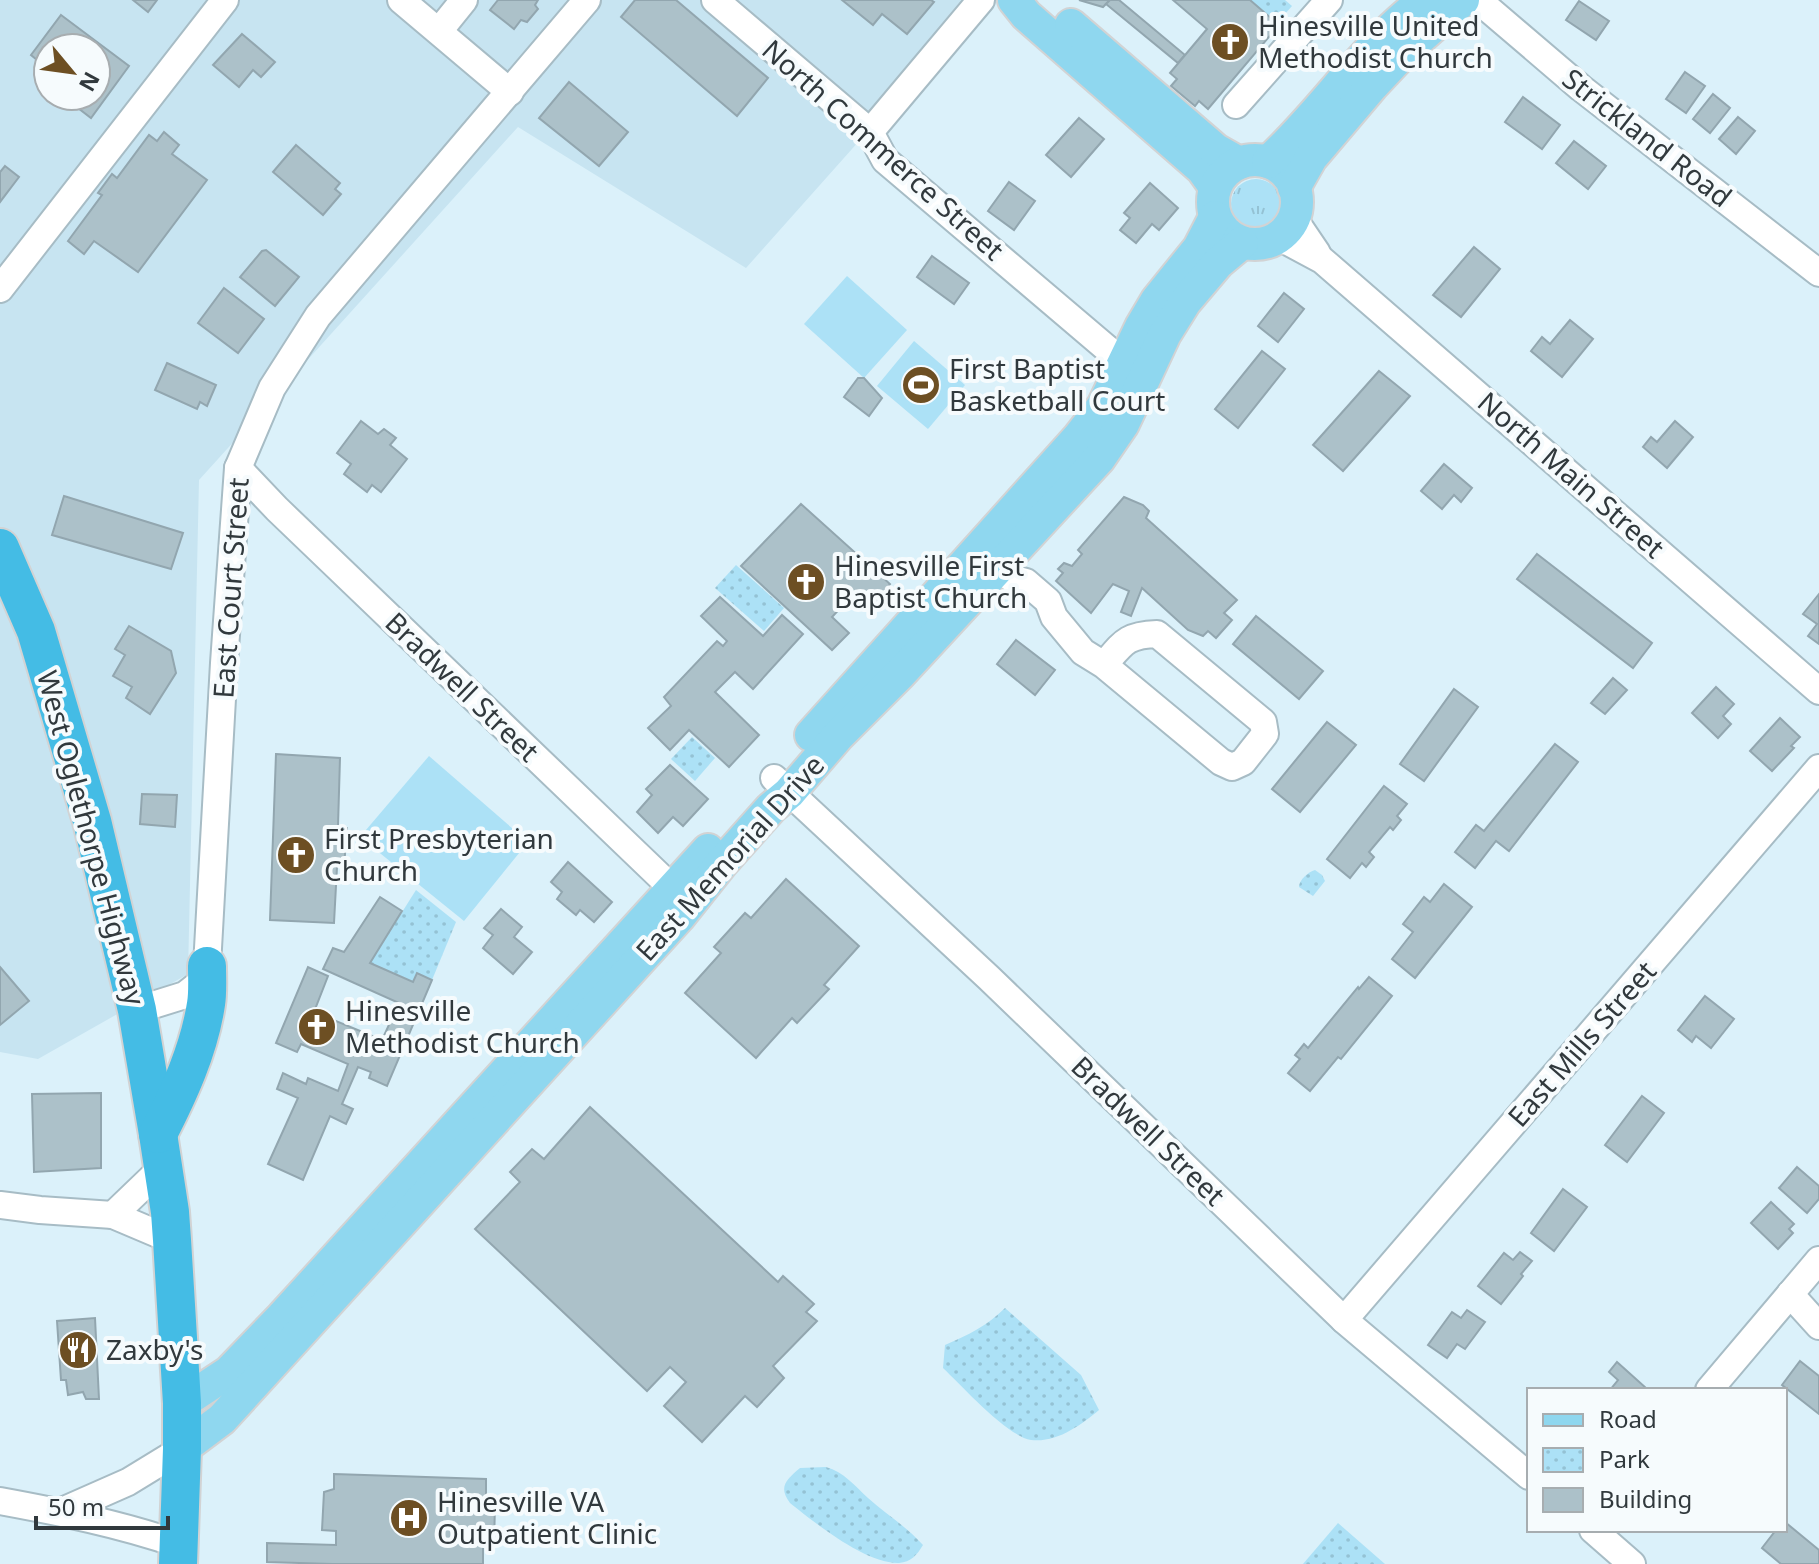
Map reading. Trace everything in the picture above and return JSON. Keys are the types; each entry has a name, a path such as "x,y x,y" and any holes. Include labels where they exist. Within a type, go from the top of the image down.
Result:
{"highway":[{"name":"West Oglethorpe Highway","path":"0,548 36,631 92,821 137,1010 161,1151 172,1240 182,1403 178,1554"},
{"path":"161,1151 194,1051 206,1003 207,966"}],"main road":[{"path":"1014,0 1026,15 1202,169 1215,202 1220,228 1242,243 1260,245 1289,215 1311,158 1403,53 1463,0"},
{"path":"1041,0 1216,150 1280,168 1287,175 1289,215"},
{"path":"1215,202 1223,174 1290,142 1372,47 1425,0"},
{"name":"East Memorial Drive","path":"782,786 811,735 1078,438 1103,406 1157,300 1199,248 1215,202"},
{"name":"East Memorial Drive","path":"182,1403 229,1372 782,786 1006,573 1099,459 1123,424 1165,334 1185,302 1218,263 1242,243"},
{"name":"East Memorial Drive","path":"182,1449 222,1419 680,897"}],"street":[{"path":"0,289 225,0"},
{"path":"401,0 510,92"},
{"path":"439,31 464,0"},
{"name":"East Court Street","path":"207,966 238,468 272,388 318,316 587,0"},
{"name":"North Commerce Street","path":"715,0 870,132 885,160 1124,363"},
{"path":"870,132 981,0"},
{"path":"1236,105 1329,0"},
{"name":"Strickland Road","path":"1478,0 1581,88 1819,273"},
{"name":"North Main Street","path":"1289,215 1322,260 1819,691"},
{"name":"Bradwell Street","path":"238,468 288,520 680,897"},
{"path":"1006,573 1015,593 1036,613 1054,617 1083,652 1104,665 1221,762 1232,767 1243,762 1265,734 1263,722 1157,634 1137,634 1123,643 1104,665"},
{"name":"East Mills Street","path":"1344,1320 1819,768"},
{"name":"Bradwell Street","path":"782,786 989,978 1344,1320 1527,1474"},
{"path":"137,1010 185,995 199,984 207,966"},
{"path":"113,1215 161,1151"},
{"path":"0,1205 113,1215 172,1240"},
{"path":"1711,1388 1819,1260"},
{"path":"1790,1294 1819,1326"},
{"path":"60,1512 128,1482 182,1449"},
{"path":"0,1501 141,1531 178,1554"},
{"path":"1595,1532 1632,1564"}],"shaded area":[{"path":"0,0 976,0 860,140 746,268 518,127 199,480 188,974 38,1059 0,1052"}],"green space":[{"path":"1250,0 1285,0 1292,6 1277,23"},
{"path":"1256,179 1274,186 1281,204 1274,222 1256,229 1238,222 1231,204 1238,186"},
{"path":"847,276 907,330 864,378 804,324"},
{"name":"First Baptist Basketball Court","path":"914,341 965,385 928,429 877,386"},
{"path":"736,565 784,608 764,631 715,588"},
{"path":"692,737 715,758 695,781 671,759"},
{"path":"429,756 528,842 464,921 360,837"},
{"path":"1315,870 1325,881 1313,896 1299,887 1304,877"},
{"path":"416,890 456,922 432,980 413,982 370,963"},
{"path":"1005,1308 1081,1375 1099,1410 1068,1432 1041,1440 1021,1436 998,1420 943,1368 945,1345 977,1330"},
{"path":"826,1467 844,1476 917,1538 923,1545 916,1555 899,1563 872,1557 842,1541 790,1503 784,1488 791,1476 800,1468"},
{"path":"1338,1523 1385,1564 1303,1564"}],"building":[{"path":"133,0 157,0 148,12"},
{"path":"498,0 538,0 535,5 538,9 527,22 521,20 514,29 490,10"},
{"path":"635,0 676,0 768,78 737,116 621,17"},
{"path":"842,0 934,2 907,34 882,14 873,25"},
{"path":"1079,0 1110,0 1103,7"},
{"path":"1110,0 1119,0 1185,55 1178,63 1106,4"},
{"name":"Hinesville United Methodist Church","path":"1173,0 1250,0 1279,25 1208,109 1199,101 1195,106 1171,86 1177,79 1170,73 1207,29"},
{"path":"1579,1 1609,21 1596,40 1566,20"},
{"path":"61,15 84,32 48,32"},
{"path":"242,34 275,62 261,77 253,70 239,87 213,65"},
{"path":"112,53 129,66 112,89"},
{"path":"1685,72 1705,86 1686,113 1666,99"},
{"path":"569,82 628,132 599,166 539,118"},
{"path":"1713,94 1730,108 1710,133 1693,119"},
{"path":"1523,97 1560,125 1542,149 1505,122"},
{"path":"1738,117 1755,131 1736,154 1719,139"},
{"path":"1079,118 1104,139 1071,177 1046,155"},
{"path":"164,132 179,145 172,154 207,180 138,272 94,241 84,254 68,241 102,195 98,193 112,174 117,178 149,135 157,141"},
{"path":"1574,141 1606,166 1588,189 1556,163"},
{"path":"296,145 340,183 335,189 341,194 323,215 273,172"},
{"path":"5,166 19,177 0,202 0,172"},
{"path":"1009,182 1035,201 1014,230 988,211"},
{"path":"1150,183 1178,208 1159,230 1152,224 1136,243 1120,230 1130,218 1124,213"},
{"path":"1474,247 1500,269 1461,317 1433,295"},
{"path":"266,250 299,277 275,306 240,277"},
{"path":"932,256 969,283 954,304 917,277"},
{"path":"224,288 264,319 238,353 198,323"},
{"path":"1284,293 1304,309 1278,342 1258,326"},
{"path":"1570,320 1593,339 1562,377 1531,351 1542,337 1550,344"},
{"path":"1262,351 1285,369 1238,428 1215,409"},
{"path":"167,363 216,385 207,406 200,402 197,409 155,390"},
{"path":"1379,371 1410,396 1343,471 1313,445"},
{"path":"858,378 864,378 882,398 869,416 844,397"},
{"path":"361,421 378,434 384,429 396,438 390,445 407,459 381,492 372,485 367,492 344,474 351,464 337,453"},
{"path":"1675,421 1693,437 1667,468 1643,447 1651,437 1657,442"},
{"path":"1444,464 1472,488 1461,502 1454,495 1442,509 1421,491"},
{"path":"64,496 183,533 171,569 52,535"},
{"path":"1124,497 1143,505 1149,511 1146,518 1237,600 1224,613 1232,620 1216,638 1208,631 1203,636 1188,630 1142,588 1131,616 1121,612 1129,591 1113,584 1091,613 1056,581 1063,573 1058,569 1064,563 1072,566 1082,554 1078,550"},
{"path":"801,504 890,584 874,604 857,590 832,617 849,633 832,650 741,566"},
{"path":"1537,554 1652,643 1633,668 1517,579"},
{"path":"1819,594 1819,644 1808,636 1817,624 1803,614"},
{"path":"720,597 763,636 782,615 803,634 753,689 735,672 715,692 759,735 729,767 689,730 670,750 648,728 671,706 664,697 717,641 723,646 727,641 701,616"},
{"path":"1256,616 1323,671 1299,699 1233,644"},
{"path":"129,626 171,651 176,673 150,714 126,698 132,687 113,676 125,655 115,649"},
{"path":"1016,640 1055,670 1035,695 997,664"},
{"path":"1613,678 1627,690 1605,714 1591,703"},
{"path":"1716,687 1734,704 1723,716 1731,724 1718,738 1692,713"},
{"path":"1454,689 1478,707 1424,781 1400,764"},
{"path":"1780,718 1800,737 1772,771 1750,751"},
{"path":"1327,722 1356,745 1300,812 1272,789"},
{"path":"1555,744 1578,762 1509,851 1496,841 1475,868 1455,852 1476,825 1484,831"},
{"path":"276,754 340,758 338,826 347,828 344,867 337,867 334,923 270,920"},
{"path":"670,765 708,799 683,826 673,817 658,833 637,812 652,795 646,789"},
{"path":"1384,786 1407,804 1397,816 1401,820 1393,830 1390,827 1369,852 1374,857 1366,867 1362,863 1350,878 1327,859"},
{"path":"142,794 177,795 175,827 140,824"},
{"path":"568,862 612,902 594,922 580,910 576,915 557,899 562,892 551,882"},
{"path":"786,879 859,946 824,985 829,989 797,1023 792,1018 756,1058 685,993 721,953 714,947 745,913 751,918"},
{"path":"1444,884 1472,907 1415,978 1392,959 1413,932 1403,924 1424,897 1430,902"},
{"name":"Hinesville Methodist Church","path":"380,897 402,911 370,963 413,982 417,973 432,980 387,1086 369,1078 371,1072 358,1067 342,1104 353,1109 346,1124 330,1116 303,1180 268,1164 298,1098 277,1089 283,1073 306,1084 308,1078 338,1091 348,1064 301,1044 297,1052 276,1043 308,967 328,976 314,1012 382,1040 399,1003 323,969 333,948 344,952"},
{"path":"501,909 522,927 514,937 532,952 513,974 483,948 493,935 484,928"},
{"path":"0,967 29,1001 0,1025"},
{"path":"1369,977 1392,996 1341,1059 1338,1057 1310,1091 1288,1073 1300,1059 1295,1055 1304,1044 1308,1048"},
{"path":"1705,996 1734,1019 1711,1048 1696,1036 1692,1042 1678,1030"},
{"path":"101,1093 101,1168 34,1172 32,1094"},
{"path":"1642,1096 1664,1113 1627,1162 1605,1145"},
{"path":"590,1107 778,1282 783,1276 814,1304 806,1312 817,1321 773,1366 784,1378 757,1407 745,1396 702,1442 664,1406 686,1382 670,1367 647,1391 475,1229 520,1182 510,1172 532,1149 544,1159"},
{"path":"1797,1167 1819,1186 1819,1199 1807,1213 1779,1188"},
{"path":"1563,1189 1587,1207 1554,1251 1531,1233"},
{"path":"1771,1202 1794,1224 1789,1229 1793,1233 1778,1249 1751,1223"},
{"path":"1520,1252 1532,1261 1501,1304 1478,1286 1504,1253 1513,1260"},
{"path":"1467,1310 1485,1322 1465,1349 1457,1344 1447,1358 1428,1345 1452,1312 1461,1318"},
{"name":"Zaxby's","path":"95,1318 99,1399 86,1399 83,1392 68,1395 66,1380 61,1380 57,1321"},
{"path":"1800,1361 1819,1376 1819,1414 1787,1388 1782,1385"},
{"path":"1617,1362 1646,1388 1612,1388 1618,1380 1609,1372"},
{"name":"Hinesville VA Outpatient Clinic","path":"334,1474 486,1479 486,1505 495,1505 494,1545 483,1544 483,1564 267,1562 267,1543 336,1545 336,1531 322,1530 324,1492 334,1489"},
{"path":"1787,1524 1819,1550 1819,1564 1781,1564 1762,1548 1774,1532 1787,1532"}],"place":[{"name":"Hinesville United Methodist Church","path":"1230,42"},
{"name":"First Baptist Basketball Court","path":"921,385"},
{"name":"Hinesville First Baptist Church","path":"806,582"},
{"name":"First Presbyterian Church","path":"296,855"},
{"name":"Hinesville Methodist Church","path":"317,1027"},
{"name":"Zaxby's","path":"78,1350"},
{"name":"Hinesville VA Outpatient Clinic","path":"409,1518"}]}
